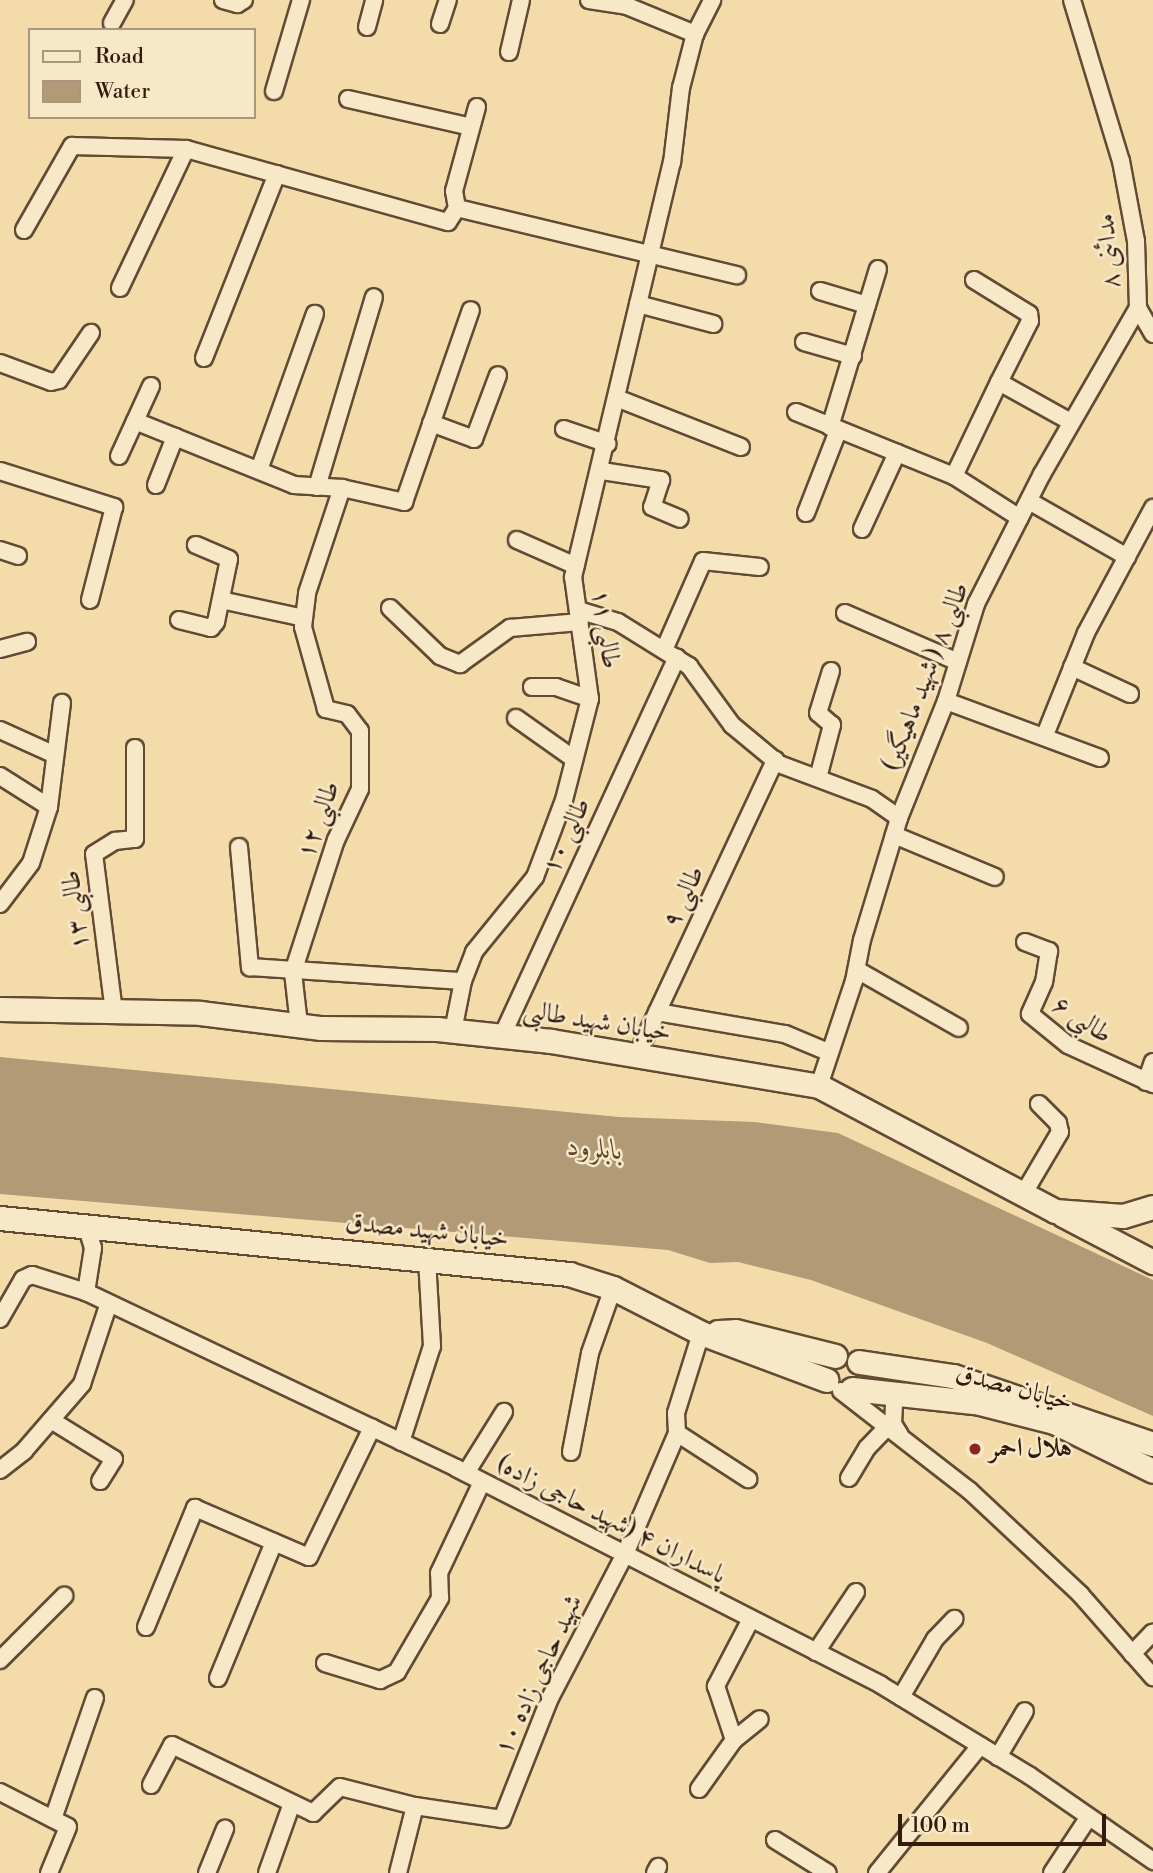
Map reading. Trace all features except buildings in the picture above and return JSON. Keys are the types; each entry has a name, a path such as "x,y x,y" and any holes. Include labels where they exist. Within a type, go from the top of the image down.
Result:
{"street":[{"path":"112,23 125,0"},
{"path":"223,0 237,4 244,0"},
{"path":"274,91 301,0"},
{"path":"367,27 374,0"},
{"path":"440,24 447,0"},
{"path":"509,52 521,0"},
{"path":"589,0 628,6 695,34"},
{"name":"طالبی ۱۱","path":"453,1031 463,981 474,952 535,877 574,759 590,699 573,577 602,471 638,304 651,257 695,34 712,0"},
{"name":"مدائنی ۸","path":"1072,0 1121,161 1136,241 1138,308 1153,334"},
{"path":"348,99 471,127"},
{"path":"24,230 72,146 186,149 448,222 457,208 454,191 477,107"},
{"path":"120,288 186,149"},
{"path":"204,358 277,174"},
{"path":"457,208 651,257 737,275"},
{"path":"806,513 834,429 878,269"},
{"path":"954,476 1030,321 1023,308 974,280"},
{"path":"820,291 867,305"},
{"path":"317,487 374,297"},
{"path":"638,304 713,324"},
{"name":"طالبی ۸ ( شهید ماهیگیر)","path":"819,1086 857,970 899,818 946,701 976,604 1071,422 1138,308"},
{"path":"135,421 294,485 342,488 404,502 471,310"},
{"path":"259,470 315,314"},
{"path":"0,363 51,382 59,380 91,333"},
{"path":"804,342 853,356"},
{"path":"432,423 474,439 498,375"},
{"path":"999,382 1071,422"},
{"path":"119,456 151,386"},
{"path":"619,399 741,447"},
{"path":"796,412 954,476 1020,518"},
{"path":"564,429 608,444"},
{"path":"156,485 175,437"},
{"path":"862,529 897,453"},
{"path":"0,471 114,507 90,600"},
{"path":"602,471 661,480 652,507 680,519"},
{"name":"طالبی ۱۲","path":"299,1025 293,972 336,840 360,789 360,731 346,714 326,709 304,618 342,488"},
{"path":"1029,501 1127,557"},
{"path":"1045,735 1072,667 1153,508"},
{"path":"517,540 576,566"},
{"path":"179,621 211,628 221,600 229,559 196,545"},
{"path":"0,551 18,556"},
{"name":"طالبی ۱۰","path":"502,1036 671,654 703,561 760,567"},
{"path":"221,600 304,618"},
{"path":"390,608 440,656 460,664 510,628 579,616 618,622 689,666 732,724 775,760 872,799 899,818"},
{"path":"845,613 958,662"},
{"path":"0,649 27,642"},
{"path":"1072,667 1130,695"},
{"path":"817,778 832,725 818,713 831,671"},
{"path":"532,687 556,687 590,699"},
{"path":"946,701 1045,735 1100,758"},
{"path":"0,904 31,863 48,807 62,703"},
{"path":"516,718 574,759"},
{"path":"0,730 55,755"},
{"name":"طالبی ۱۳","path":"114,1012 94,854 115,841 135,839 135,748"},
{"name":"طالبی ۹","path":"637,1055 775,760"},
{"path":"0,776 48,807"},
{"path":"894,835 995,877"},
{"path":"239,847 250,967 293,972 463,981"},
{"name":"طالبی ۶","path":"1025,942 1049,951 1044,982 1030,1014 1068,1045 1149,1083"},
{"path":"857,970 959,1028"},
{"name":"خیابان شهید طالبی","path":"0,1009 200,1013 299,1025 453,1031 637,1055 819,1086 1055,1211 1123,1216 1153,1207"},
{"path":"657,1012 785,1034 828,1052"},
{"path":"1149,1083 1153,1062"},
{"path":"1024,1194 1060,1132 1058,1123 1039,1104"},
{"path":"1055,1211 1153,1262"},
{"name":"خیابان شهید مصدق","path":"0,1218 569,1275 613,1288 701,1333 840,1387"},
{"path":"86,1225 93,1248 86,1292"},
{"path":"401,1442 432,1346 427,1259"},
{"name":"پاسداران ۴ (شهید حاجی زاده)","path":"0,1319 23,1279 32,1275 86,1292 466,1473 816,1652 901,1698 998,1757 1153,1861"},
{"path":"571,1452 590,1353 613,1288"},
{"path":"0,1470 51,1420 82,1384 109,1303"},
{"path":"701,1333 735,1331 835,1356 851,1355 859,1362 862,1377 840,1387"},
{"name":"شهید حاجی زاده ۱۰","path":"415,1806 502,1819 549,1700 625,1555 677,1433 676,1413 701,1333"},
{"path":"835,1356 825,1369 840,1387 970,1491 1080,1594 1153,1677"},
{"name":"خیابان مصدق","path":"859,1362 953,1377 1153,1444"},
{"name":"خیابان مصدق","path":"840,1387 906,1392 980,1403 1054,1422 1153,1471"},
{"path":"903,1439 893,1419 894,1402 906,1392"},
{"path":"466,1473 504,1412"},
{"path":"51,1420 114,1459 100,1481"},
{"path":"849,1478 867,1448 887,1427"},
{"path":"145,1627 195,1508 309,1557 372,1428"},
{"path":"677,1433 748,1479"},
{"path":"325,1663 380,1680 397,1672 440,1598 439,1573 482,1482"},
{"path":"218,1678 274,1542"},
{"path":"816,1652 856,1592"},
{"path":"0,1660 64,1596"},
{"path":"734,1740 716,1686 751,1619"},
{"path":"901,1698 935,1639 954,1619"},
{"path":"1132,1654 1153,1632"},
{"path":"53,1819 95,1699"},
{"path":"998,1757 1025,1711"},
{"path":"699,1788 734,1740 760,1719"},
{"path":"151,1785 172,1745 313,1813 340,1787 415,1806 398,1873"},
{"path":"877,1873 980,1746"},
{"path":"0,1791 68,1827 50,1873"},
{"path":"267,1873 292,1803"},
{"path":"1052,1873 1088,1818"},
{"path":"207,1873 225,1829"},
{"path":"775,1840 828,1873"}],"water":[{"name":"بابلرود","path":"0,1057 619,1117 755,1122 838,1133 1153,1280 1153,1416 987,1343 811,1280 738,1262 710,1263 668,1250 0,1194"}],"place":[{"name":"هلال احمر","path":"975,1449"}]}
